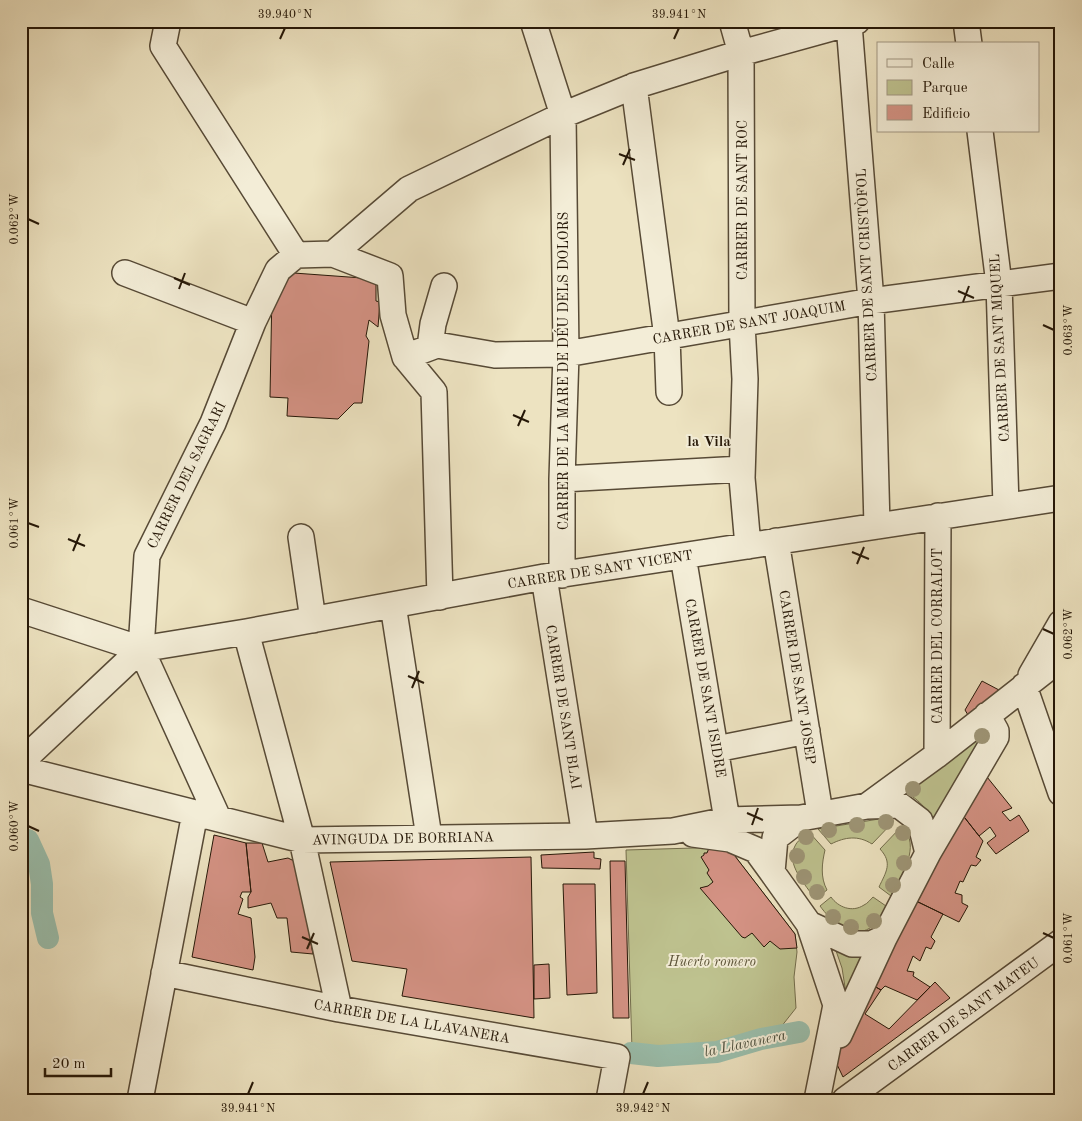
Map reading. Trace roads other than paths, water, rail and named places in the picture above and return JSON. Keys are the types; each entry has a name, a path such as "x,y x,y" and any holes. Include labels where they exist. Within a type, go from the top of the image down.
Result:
{"street":[{"path":"168,21 163,46 296,254 333,254 390,276 392,315 404,357 434,392 440,596"},
{"name":"CARRER DE LA MARE DE DÉU DELS DOLORS","path":"533,21 563,115 566,354 562,479 553,576"},
{"name":"CARRER DE SANT ROC","path":"732,21 741,53 744,380 742,469 748,546"},
{"path":"966,21 969,42"},
{"path":"333,254 409,189 563,115 634,86 741,53 853,22"},
{"name":"CARRER DE SANT CRISTÒFOL","path":"853,22 871,301 878,526"},
{"path":"634,86 667,337 669,392"},
{"name":"CARRER DE SANT MIQUEL","path":"980,132 999,284 1006,506"},
{"name":"CARRER DEL SAGRARI","path":"218,818 141,649 147,556 214,423 253,322 278,270 296,254"},
{"path":"125,273 253,322"},
{"name":"CARRER DE SANT JOAQUIM","path":"434,346 495,355 566,354 871,301 1061,276"},
{"path":"404,357 434,346 433,324 444,286"},
{"path":"562,479 742,469"},
{"name":"CARRER DE SANT VICENT","path":"141,649 246,632 553,576 1061,498"},
{"name":"CARRER DEL CORRALOT","path":"937,755 938,516"},
{"path":"301,537 313,620"},
{"name":"CARRER DE SANT JOSEP","path":"776,541 807,731 811,816"},
{"name":"CARRER DE SANT ISIDRE","path":"683,556 727,820"},
{"name":"CARRER DE SANT BLAI","path":"553,576 585,836"},
{"path":"392,605 429,837"},
{"path":"21,610 141,649 21,762"},
{"path":"1061,622 1024,686 1061,792"},
{"path":"246,632 302,840 339,1009"},
{"path":"867,806 937,755 1061,658"},
{"path":"824,1066 884,938 928,853 996,738 996,731 987,715"},
{"path":"716,749 807,731"},
{"name":"AVINGUDA DE BORRIANA","path":"21,769 302,840 585,836 673,832 730,839 756,850 772,872"},
{"path":"817,1100 836,1005 809,924 772,872 776,838 811,816 867,806 899,805 920,821 928,853"},
{"path":"140,1100 195,812"},
{"name":"AVINGUDA DE BORRIANA","path":"673,832 727,820 811,816"},
{"path":"809,924 852,944 871,944 884,938"},
{"name":"CARRER DE SANT MATEU","path":"845,1100 870,1092 1061,942"},
{"name":"CARRER DE LA LLAVANERA","path":"164,973 339,1009 617,1057 609,1100"},
{"path":"824,1066 835,1075 870,1092"}],"waterway":[{"name":"la Llavanera","path":"28,840 39,864 42,884 42,913 48,938"},
{"name":"la Llavanera","path":"631,1053 658,1056 717,1052 761,1039 799,1032"}],"district":[{"name":"la Vila","path":"709,441"}],"park label":[{"name":"Huerto romero","path":"712,961"}]}
